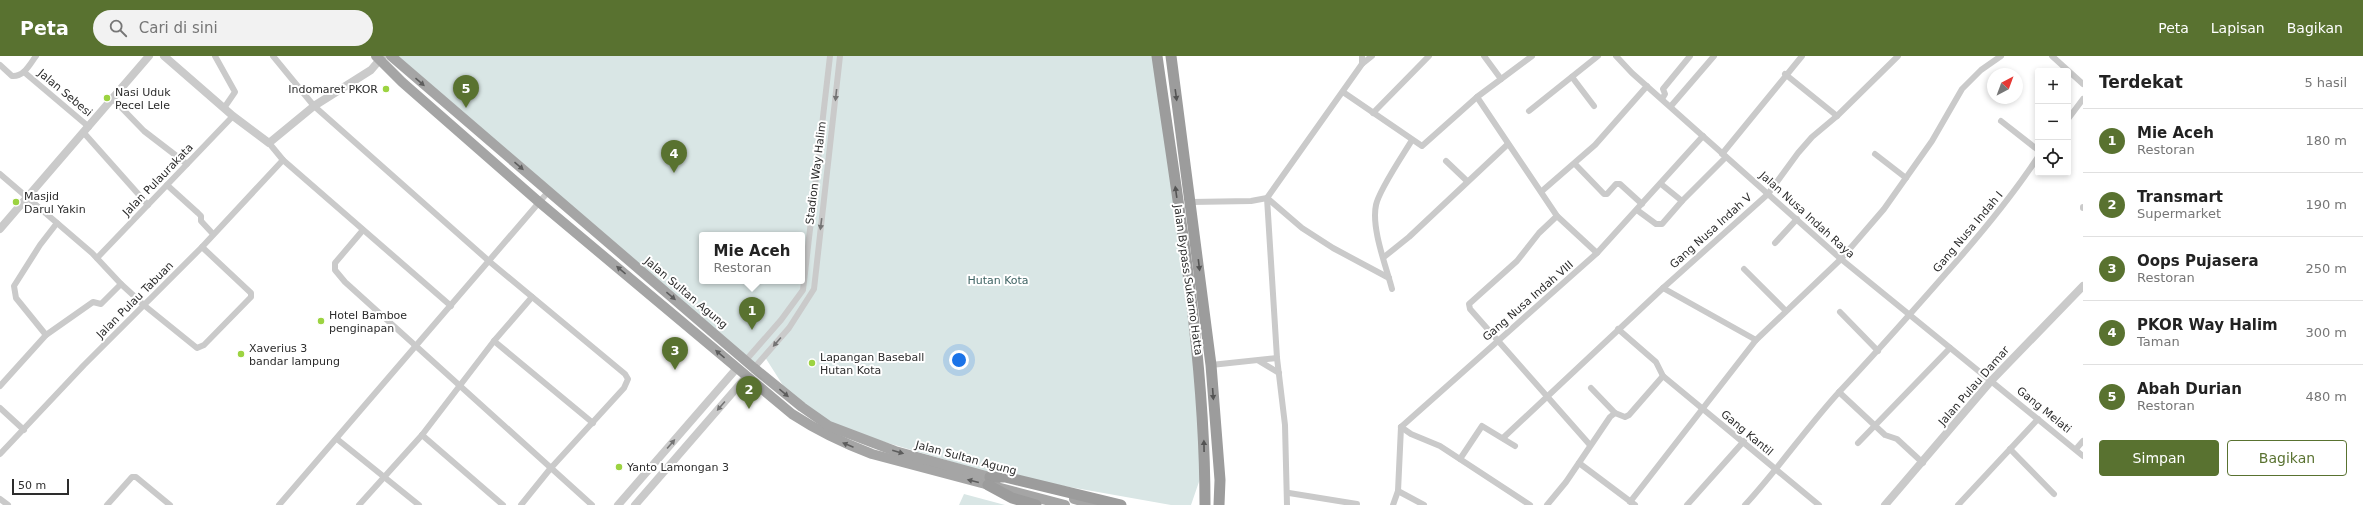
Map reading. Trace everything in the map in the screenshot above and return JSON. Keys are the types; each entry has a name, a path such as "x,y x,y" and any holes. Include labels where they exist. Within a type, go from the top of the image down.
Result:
{"highway":[{"name":"Jalan Bypass Sukarno Hatta","path":"1157,56 1200,365 1205,505"},
{"name":"Jalan Bypass Sukarno Hatta","path":"1171,56 1211,365 1220,480 1219,505"},
{"path":"1183,241 1196,241"},
{"path":"989,481 1005,477 1121,505"},
{"path":"1220,480 1225,505"},
{"path":"989,481 1012,498 1036,505"},
{"path":"1198,505 1205,485"}],"main road":[{"name":"Jalan Sultan Agung","path":"386,58 548,192 796,403 830,426 895,452 1065,505"},
{"name":"Jalan Sultan Agung","path":"386,58 540,202 792,414 818,431 848,445 895,461 1096,505"}],"street":[{"name":"Jalan Sebesi","path":"36,56 24,72 87,130 148,206"},
{"path":"0,229 87,130 149,56"},
{"path":"164,56 233,116 269,143 283,160 451,306"},
{"path":"215,56 235,92 224,108"},
{"path":"273,56 314,106 490,262 625,374 628,379 624,388 550,469 521,505"},
{"name":"Stadion Way Halim","path":"805,273 830,56"},
{"name":"Stadion Way Halim","path":"754,368 789,328 814,289 840,56"},
{"path":"1362,56 1362,64"},
{"path":"1288,505 1289,493 1285,425 1277,358 1267,198 1362,64 1372,56"},
{"path":"1373,113 1428,56"},
{"path":"1484,56 1501,79"},
{"path":"1343,92 1412,140 1420,145 1426,145 1477,98 1532,56"},
{"path":"1529,111 1598,56"},
{"name":"Jalan Nusa Indah Raya","path":"1616,56 1647,86 1841,259 1909,316 1991,381"},
{"path":"1662,99 1665,94 1663,89 1690,56"},
{"path":"1671,106 1714,56"},
{"path":"1575,164 1604,194 1607,194 1616,184 1620,184 1639,207 1656,224 1662,224 1724,155 1785,74 1802,56"},
{"name":"Gang Nusa Indah V","path":"1503,438 1618,329 1768,194 1798,153 1898,56"},
{"path":"1579,463 1632,504 1756,340 1841,259 1884,209 1932,141 1962,89 1981,70 2001,56"},
{"path":"2052,56 2083,84"},
{"path":"269,143 314,106 371,70 386,58"},
{"path":"0,65 12,76 17,77 24,72"},
{"path":"1785,74 1837,116"},
{"path":"1572,77 1594,106"},
{"path":"1542,191 1575,164 1647,86"},
{"path":"1477,98 1542,191 1557,216 1597,252"},
{"path":"113,99 144,131 187,164"},
{"path":"2071,114 2083,100"},
{"name":"Jalan Pulaurakata","path":"98,258 233,116"},
{"path":"2001,121 2035,148"},
{"name":"Gang Nusa Indah VIII","path":"1401,427 1597,252 1661,184 1703,136"},
{"path":"1392,289 1376,224 1376,203 1412,140"},
{"path":"1384,257 1409,237 1508,144"},
{"path":"1875,154 1906,178"},
{"name":"Jalan Pulau Tabuan","path":"0,454 84,365 202,247 283,160"},
{"path":"1446,161 1467,181"},
{"name":"Gang Nusa Indah I","path":"1748,504 1839,392 1909,316 2012,195 2035,161"},
{"path":"0,174 58,222 98,258 120,284 144,306 198,348 204,345 251,297 251,292 202,247"},
{"path":"1661,184 1682,201"},
{"path":"167,185 201,216 201,221 213,234"},
{"path":"279,505 490,262 548,192"},
{"path":"1191,202 1251,201 1267,198"},
{"path":"1267,198 1302,228 1389,278"},
{"path":"1557,216 1540,233 1517,262 1469,304 1470,309 1546,397 1590,445"},
{"path":"1775,243 1797,219"},
{"path":"46,334 16,298 14,286 40,245 58,222"},
{"path":"364,230 340,254 335,263 335,270 345,282 460,388 592,505"},
{"path":"1744,269 1786,311"},
{"path":"0,386 46,334 93,302 101,304 120,284"},
{"name":"Stadion Way Halim","path":"746,360 782,320 803,290 804,284"},
{"name":"Jalan Pulau Damar","path":"1887,504 1991,381 2083,286"},
{"path":"1663,288 1756,340"},
{"path":"359,505 422,435 460,388 494,341 532,297"},
{"path":"1840,312 1878,351"},
{"name":"Gang Kantil","path":"1618,329 1656,362 1663,376 1744,441 1776,471 1819,505"},
{"path":"494,341 593,423"},
{"path":"1858,443 1950,348"},
{"path":"1211,365 1277,358"},
{"path":"1260,360 1279,374"},
{"path":"618,505 737,368"},
{"path":"635,505 747,376"},
{"path":"1591,388 1615,414 1625,417 1629,415 1663,376"},
{"name":"Gang Melati","path":"1991,381 2083,456"},
{"path":"1839,392 1885,435 1897,439 1923,463"},
{"path":"0,408 24,430"},
{"path":"1547,505 1579,463 1590,445 1615,414"},
{"path":"1958,505 2038,419"},
{"path":"1460,459 1480,427 1483,426 1515,446"},
{"path":"1401,427 1411,434 1440,446 1530,505"},
{"path":"1393,505 1398,491 1401,427"},
{"path":"422,435 503,505"},
{"path":"337,439 419,505"},
{"path":"1687,505 1744,441"},
{"path":"2076,449 2083,441"},
{"path":"2010,449 2054,494"},
{"path":"107,505 132,477 136,477 168,504"},
{"path":"1398,491 1424,505"},
{"path":"1289,493 1357,504"},
{"path":"0,499 8,505"}],"green space":[{"name":"Hutan Kota","path":"391,56 1159,56 1204,414 1201,476 1191,505 1171,505 990,473 830,426 791,398 763,354 754,366"},
{"path":"964,494 1005,505 959,505"}],"place":[{"name":"Indomaret PKOR","path":"386,89"},
{"name":"Nasi Uduk Pecel Lele","path":"107,98"},
{"name":"Abah Durian","path":"466,108"},
{"name":"PKOR Way Halim","path":"674,173"},
{"name":"Masjid Darul Yakin","path":"16,202"},
{"name":"Hotel Bamboe penginapan","path":"321,321"},
{"name":"Mie Aceh","path":"752,330"},
{"name":"Xaverius 3 bandar lampung","path":"241,354"},
{"name":"Lapangan Baseball Hutan Kota","path":"812,363"},
{"name":"Oops Pujasera","path":"675,370"},
{"name":"Transmart","path":"749,409"},
{"name":"Yanto Lamongan 3","path":"619,467"}]}
